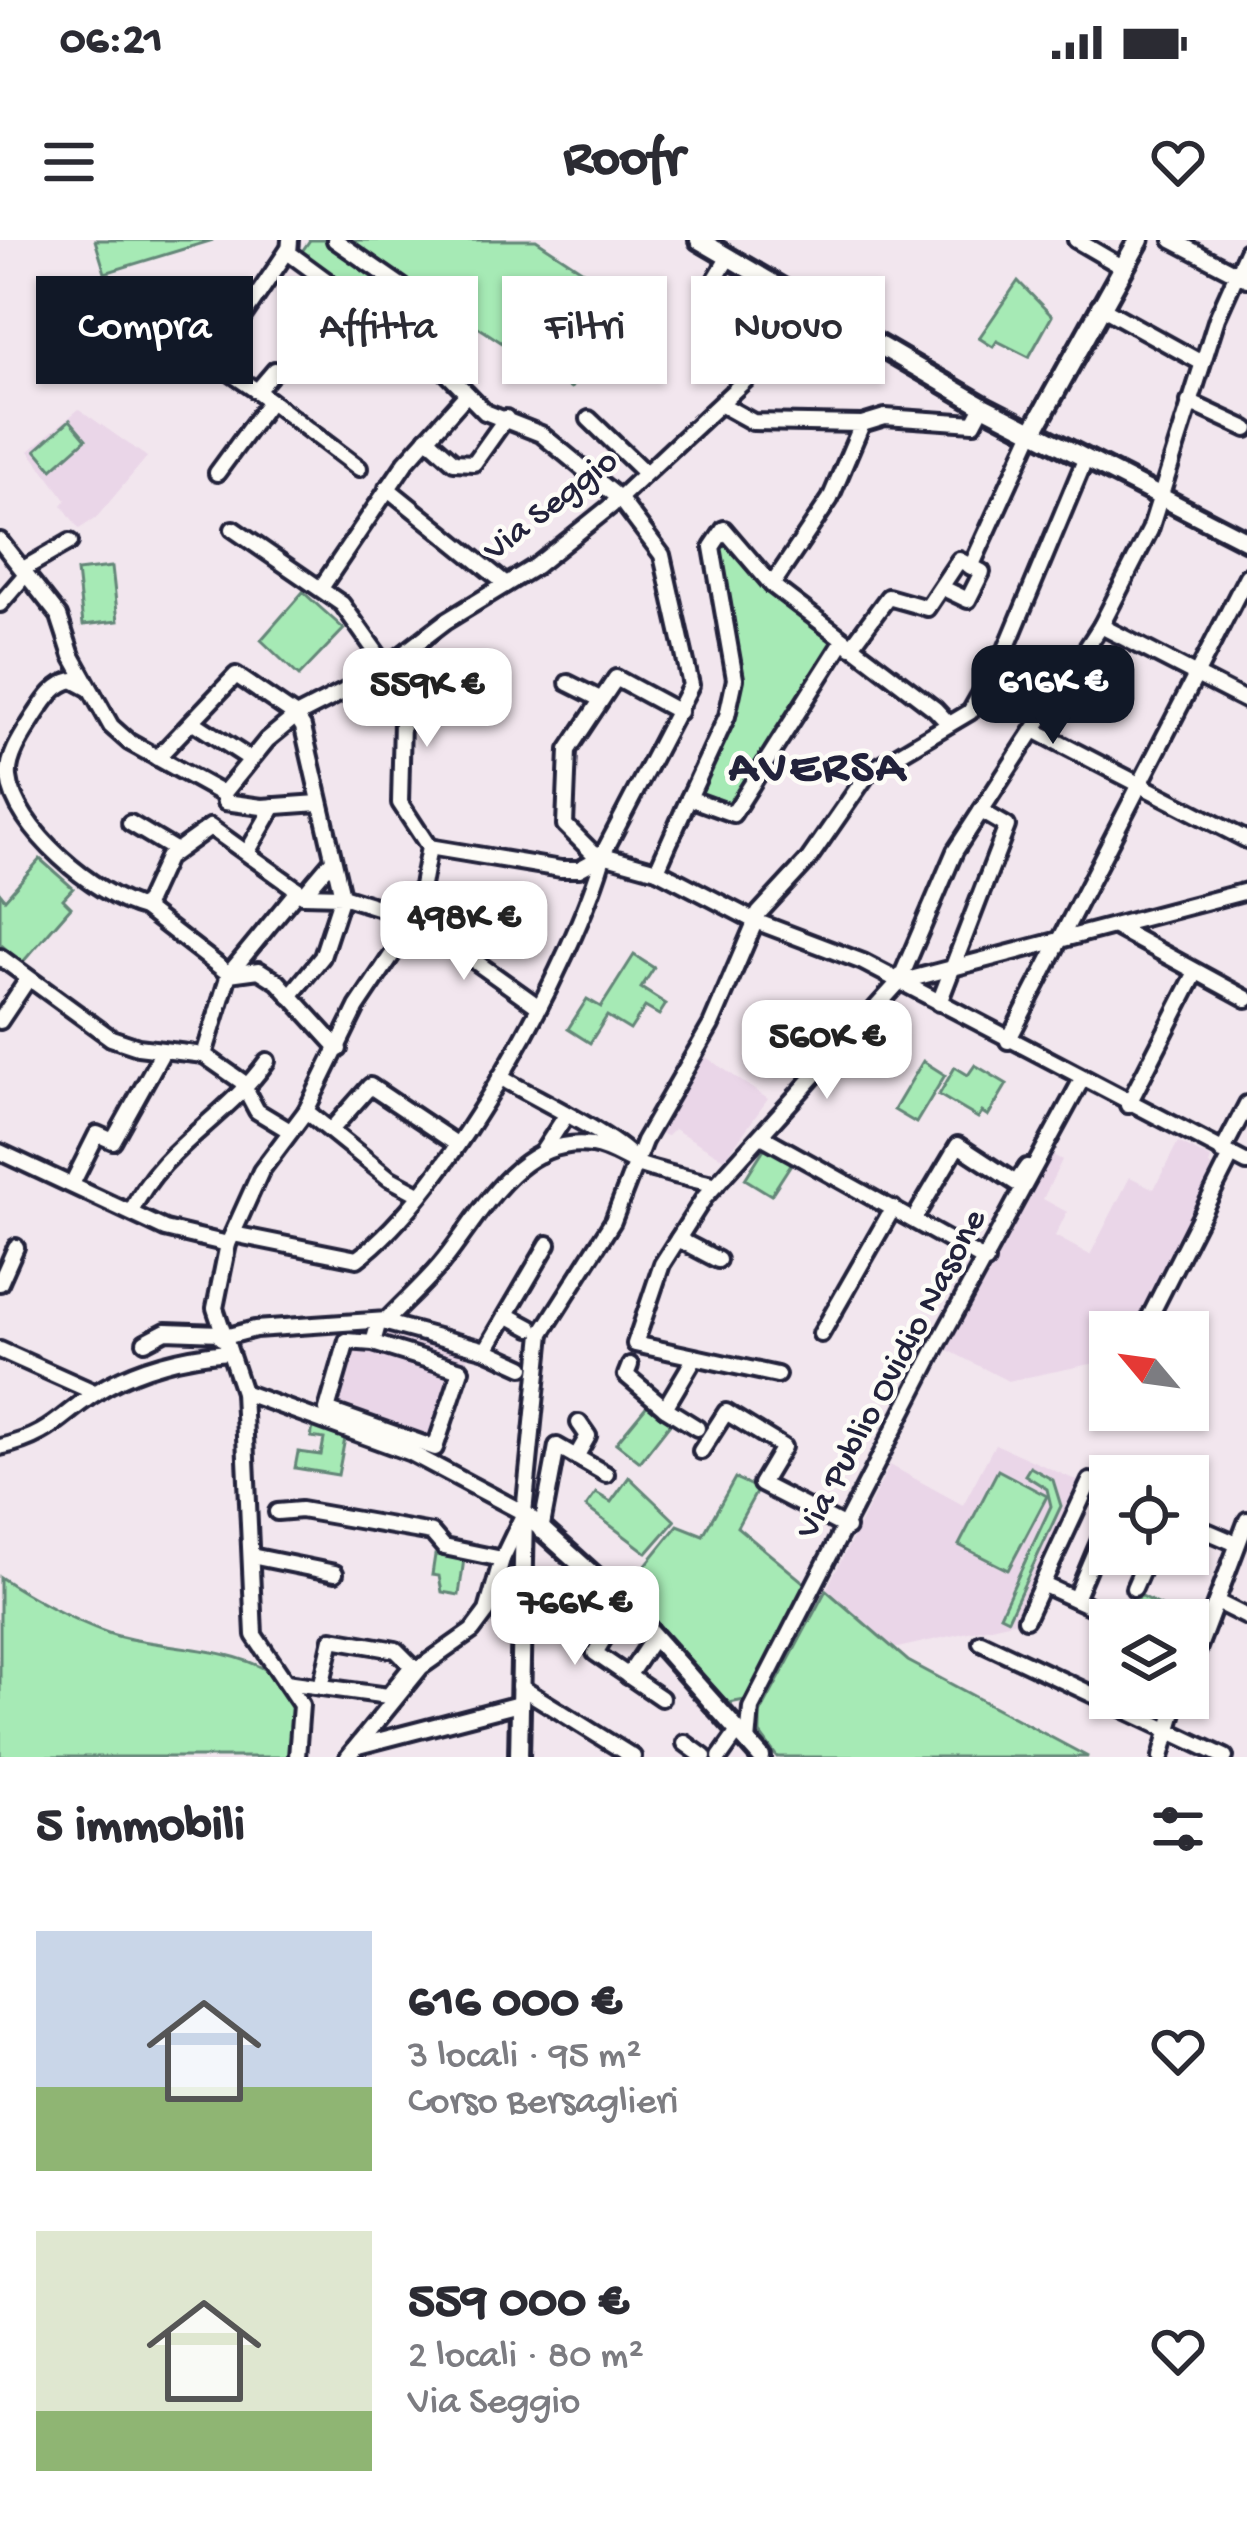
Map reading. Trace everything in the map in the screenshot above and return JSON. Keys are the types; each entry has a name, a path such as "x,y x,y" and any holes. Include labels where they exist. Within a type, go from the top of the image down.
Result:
{"main road":[{"path":"1034,431 1139,240"}],"street":[{"path":"335,240 387,276"},
{"path":"699,240 758,276"},
{"path":"1076,240 1124,268"},
{"path":"1172,240 1242,277"},
{"path":"328,276 289,245 213,361 359,469"},
{"path":"776,1376 635,1344 645,1305 678,1239 716,1184 899,982 927,909 982,811 1101,626 1162,498 1202,363 1242,277 1247,251"},
{"path":"717,276 728,258"},
{"path":"1099,307 1202,363"},
{"path":"885,350 1085,460 1247,541"},
{"path":"217,473 264,396 274,370"},
{"path":"0,1152 165,1229 357,1259 419,1193 500,1077 539,1007 600,878 603,856 691,685 669,577 656,545 619,498 560,447 485,412 456,384"},
{"name":"Via Seggio","path":"210,827 250,759 296,716 384,668 506,584 619,498 703,416 724,406 741,384"},
{"path":"315,584 427,438 467,394"},
{"path":"1189,402 1247,428"},
{"path":"724,406 753,422 861,429 885,417 974,423 983,406"},
{"path":"427,438 454,462 474,463 506,418"},
{"path":"589,419 646,473"},
{"path":"772,585 830,499 861,429"},
{"path":"971,567 1034,431"},
{"path":"519,1757 524,1514 542,1333 613,1221 644,1141 711,1025 755,921 808,860 869,772 970,712 1006,649 1085,460"},
{"path":"387,488 506,584"},
{"path":"233,529 342,604 384,668 402,721 400,802 430,847 416,919 357,1007 306,1111 261,1171 230,1239 215,1308 243,1392 254,1635 302,1711 296,1757"},
{"path":"657,870 727,716 735,679 712,548 724,530 772,585 949,724"},
{"path":"0,541 58,616 89,689"},
{"path":"0,604 25,571 70,542"},
{"path":"689,798 733,814 847,644 886,599 898,596 927,608 945,589 959,560 982,572 968,601 945,589"},
{"path":"1008,1041 1247,576"},
{"path":"1101,626 1247,701"},
{"path":"157,758 236,675 296,716 307,737 343,896 322,957 290,996"},
{"path":"679,712 616,678 598,698 568,750 564,816 570,833 603,856 657,870 755,921 899,982 1081,1081 1247,1163"},
{"path":"319,803 274,806 224,798 111,726 81,682 61,682 27,728 5,781 19,814 37,836 108,890 144,908 229,974 259,970 339,1048"},
{"path":"568,683 598,698"},
{"path":"194,722 250,759"},
{"path":"1034,730 1247,840"},
{"path":"248,851 274,806"},
{"path":"939,1003 1007,826 982,811"},
{"path":"130,823 175,850"},
{"path":"144,908 148,889 175,850 210,827 300,893 343,896 416,919 539,1007"},
{"path":"430,847 562,869 579,869 603,856"},
{"path":"204,1055 229,974 332,862"},
{"path":"899,982 1247,891"},
{"path":"1114,927 1247,999"},
{"path":"0,957 111,1038 204,1055 241,1081 257,1111 290,1131"},
{"path":"1128,1105 1196,972"},
{"path":"0,1021 28,979"},
{"path":"72,1184 97,1134 112,1142 163,1051"},
{"path":"131,1212 160,1162 246,1091 267,1061"},
{"path":"500,1077 565,1117 625,1145 637,1164"},
{"name":"Via Publio Ovidio Nasone","path":"749,1746 747,1721 758,1696 936,1348 1081,1081"},
{"path":"331,1130 370,1086 455,1143"},
{"path":"1152,1311 1247,1104"},
{"path":"306,1111 389,1178 419,1193"},
{"path":"0,1447 48,1433 96,1394 164,1361 255,1329 387,1321 442,1263 505,1180 541,1154 565,1117"},
{"path":"763,1137 986,1261"},
{"path":"541,1154 587,1144 637,1164 716,1184"},
{"path":"914,1219 958,1145 1016,1183 1030,1164"},
{"path":"821,1334 893,1208"},
{"path":"678,1239 718,1260"},
{"path":"486,1350 548,1244"},
{"path":"0,1283 16,1247"},
{"path":"507,1315 531,1328"},
{"path":"373,1343 379,1321"},
{"path":"379,1321 486,1350 523,1367"},
{"path":"145,1342 166,1331 223,1341"},
{"path":"347,1340 373,1343 461,1370 436,1448 327,1410 347,1340"},
{"path":"0,1350 96,1394"},
{"path":"665,1408 694,1359"},
{"path":"630,1365 626,1375 697,1428"},
{"path":"243,1392 411,1453 524,1514 625,1604 749,1746 720,1757"},
{"path":"701,1450 726,1412 783,1447 761,1484 847,1528"},
{"path":"579,1423 588,1436 579,1458"},
{"path":"579,1458 593,1440"},
{"path":"541,1531 557,1446 606,1474"},
{"path":"1026,1619 1089,1482"},
{"path":"277,1512 301,1510 432,1533 444,1547 502,1559"},
{"path":"353,1752 421,1667 481,1623 502,1559 524,1514"},
{"path":"1209,1616 1247,1520"},
{"path":"1209,1532 1237,1544"},
{"path":"251,1556 335,1573"},
{"path":"1075,1599 1089,1566"},
{"path":"1134,1588 1140,1575"},
{"path":"1048,1587 1089,1606"},
{"path":"1217,1601 1247,1617"},
{"path":"625,1604 595,1653 661,1698"},
{"path":"628,1676 654,1636"},
{"path":"286,1682 321,1687 388,1696 412,1666 396,1650 332,1639 321,1687"},
{"path":"981,1642 1225,1757"},
{"path":"353,1752 519,1695 633,1757"},
{"path":"711,1705 732,1709 758,1696"},
{"path":"1161,1757 1169,1719"},
{"path":"685,1743 704,1757"}],"shaded area":[{"path":"79,409 147,457 96,518 79,529 62,505 66,500 29,451"},
{"path":"700,1053 768,1099 725,1159 674,1129 667,1136 653,1132"},
{"path":"1178,1142 1211,1159 1209,1165 1220,1171 1148,1311 1089,1311 1089,1364 1008,1381 946,1349 1049,1153 1062,1160 1043,1199 1067,1212 1055,1236 1090,1255 1130,1177 1154,1189"},
{"path":"340,1331 400,1334 469,1354 438,1456 319,1413"},
{"path":"995,1444 1080,1482 1017,1621 893,1649 826,1590 890,1465 963,1505"}],"green space":[{"path":"95,240 213,240 105,273"},
{"path":"310,240 327,240 379,276 326,276 298,257"},
{"path":"345,240 536,240 591,276 502,276 502,343 478,327 478,276 400,276"},
{"path":"1018,281 1052,316 1029,357 979,338"},
{"path":"70,420 86,439 52,469 36,450"},
{"path":"725,537 841,642 732,812 694,797 733,707 717,546"},
{"path":"112,567 118,621 83,625 77,571"},
{"path":"303,592 344,629 299,676 261,640"},
{"path":"40,859 73,888 63,899 71,907 22,963 0,944 0,893 5,899"},
{"path":"634,955 654,968 641,988 666,1004 659,1015 645,1007 630,1030 607,1016 590,1043 568,1029 587,999 601,1007"},
{"path":"923,1061 945,1075 916,1123 894,1110"},
{"path":"975,1065 1007,1084 988,1116 982,1112 978,1118 939,1095 955,1067 968,1075"},
{"path":"767,1144 793,1161 771,1195 745,1179"},
{"path":"649,1403 672,1421 640,1462 616,1443"},
{"path":"313,1427 346,1433 338,1475 295,1468 298,1452 321,1455 324,1439 311,1437"},
{"path":"1030,1467 1053,1480 1061,1506 1008,1619 1000,1615 1051,1506 1047,1489 1025,1475"},
{"path":"998,1470 1047,1496 1008,1570 959,1545"},
{"path":"629,1477 675,1521 647,1553 586,1507 596,1493 611,1502"},
{"path":"735,1478 758,1489 737,1527 807,1585 745,1700 729,1703 624,1592 678,1525 703,1535"},
{"path":"435,1555 464,1559 459,1595 442,1592 439,1576 432,1575"},
{"path":"0,1577 108,1633 239,1658 267,1670 287,1690 295,1718 287,1757 0,1757"},
{"path":"826,1590 908,1661 1088,1757 777,1757 760,1734 760,1714"}],"district":[{"name":"AVERSA","path":"818,770"}]}
